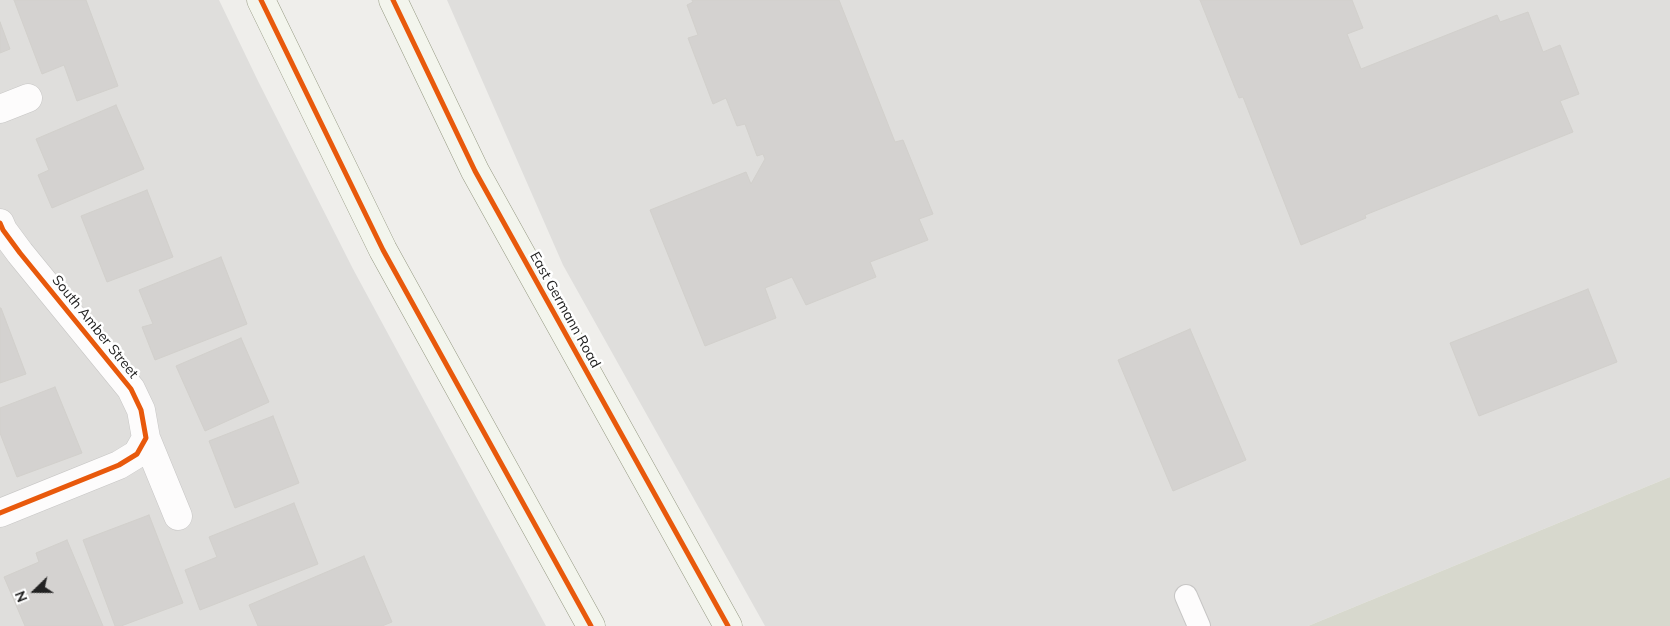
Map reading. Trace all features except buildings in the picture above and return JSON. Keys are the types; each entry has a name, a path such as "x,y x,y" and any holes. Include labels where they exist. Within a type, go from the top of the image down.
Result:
{"main road":[{"path":"261,0 383,250 591,626"},
{"name":"East Germann Road","path":"393,0 476,170 728,626"}],"street":[{"path":"0,109 28,98"},
{"name":"South Amber Street","path":"0,222 10,257 131,389 141,410 146,438 178,516"},
{"path":"0,513 119,465 137,454 146,438"}],"lane":[{"path":"1186,596 1199,626"}],"shaded area":[{"path":"0,0 219,0 353,269 546,626 0,626"},
{"path":"447,0 1670,0 1670,477 1308,626 765,626 563,265"},
{"path":"1670,477 1670,626 1308,626"}],"cycle path":[{"path":"261,0 383,250 591,626"},
{"path":"393,0 475,171 728,626"},
{"path":"0,223 20,253 131,389 141,410 146,438 137,454 119,465 0,513"}]}
